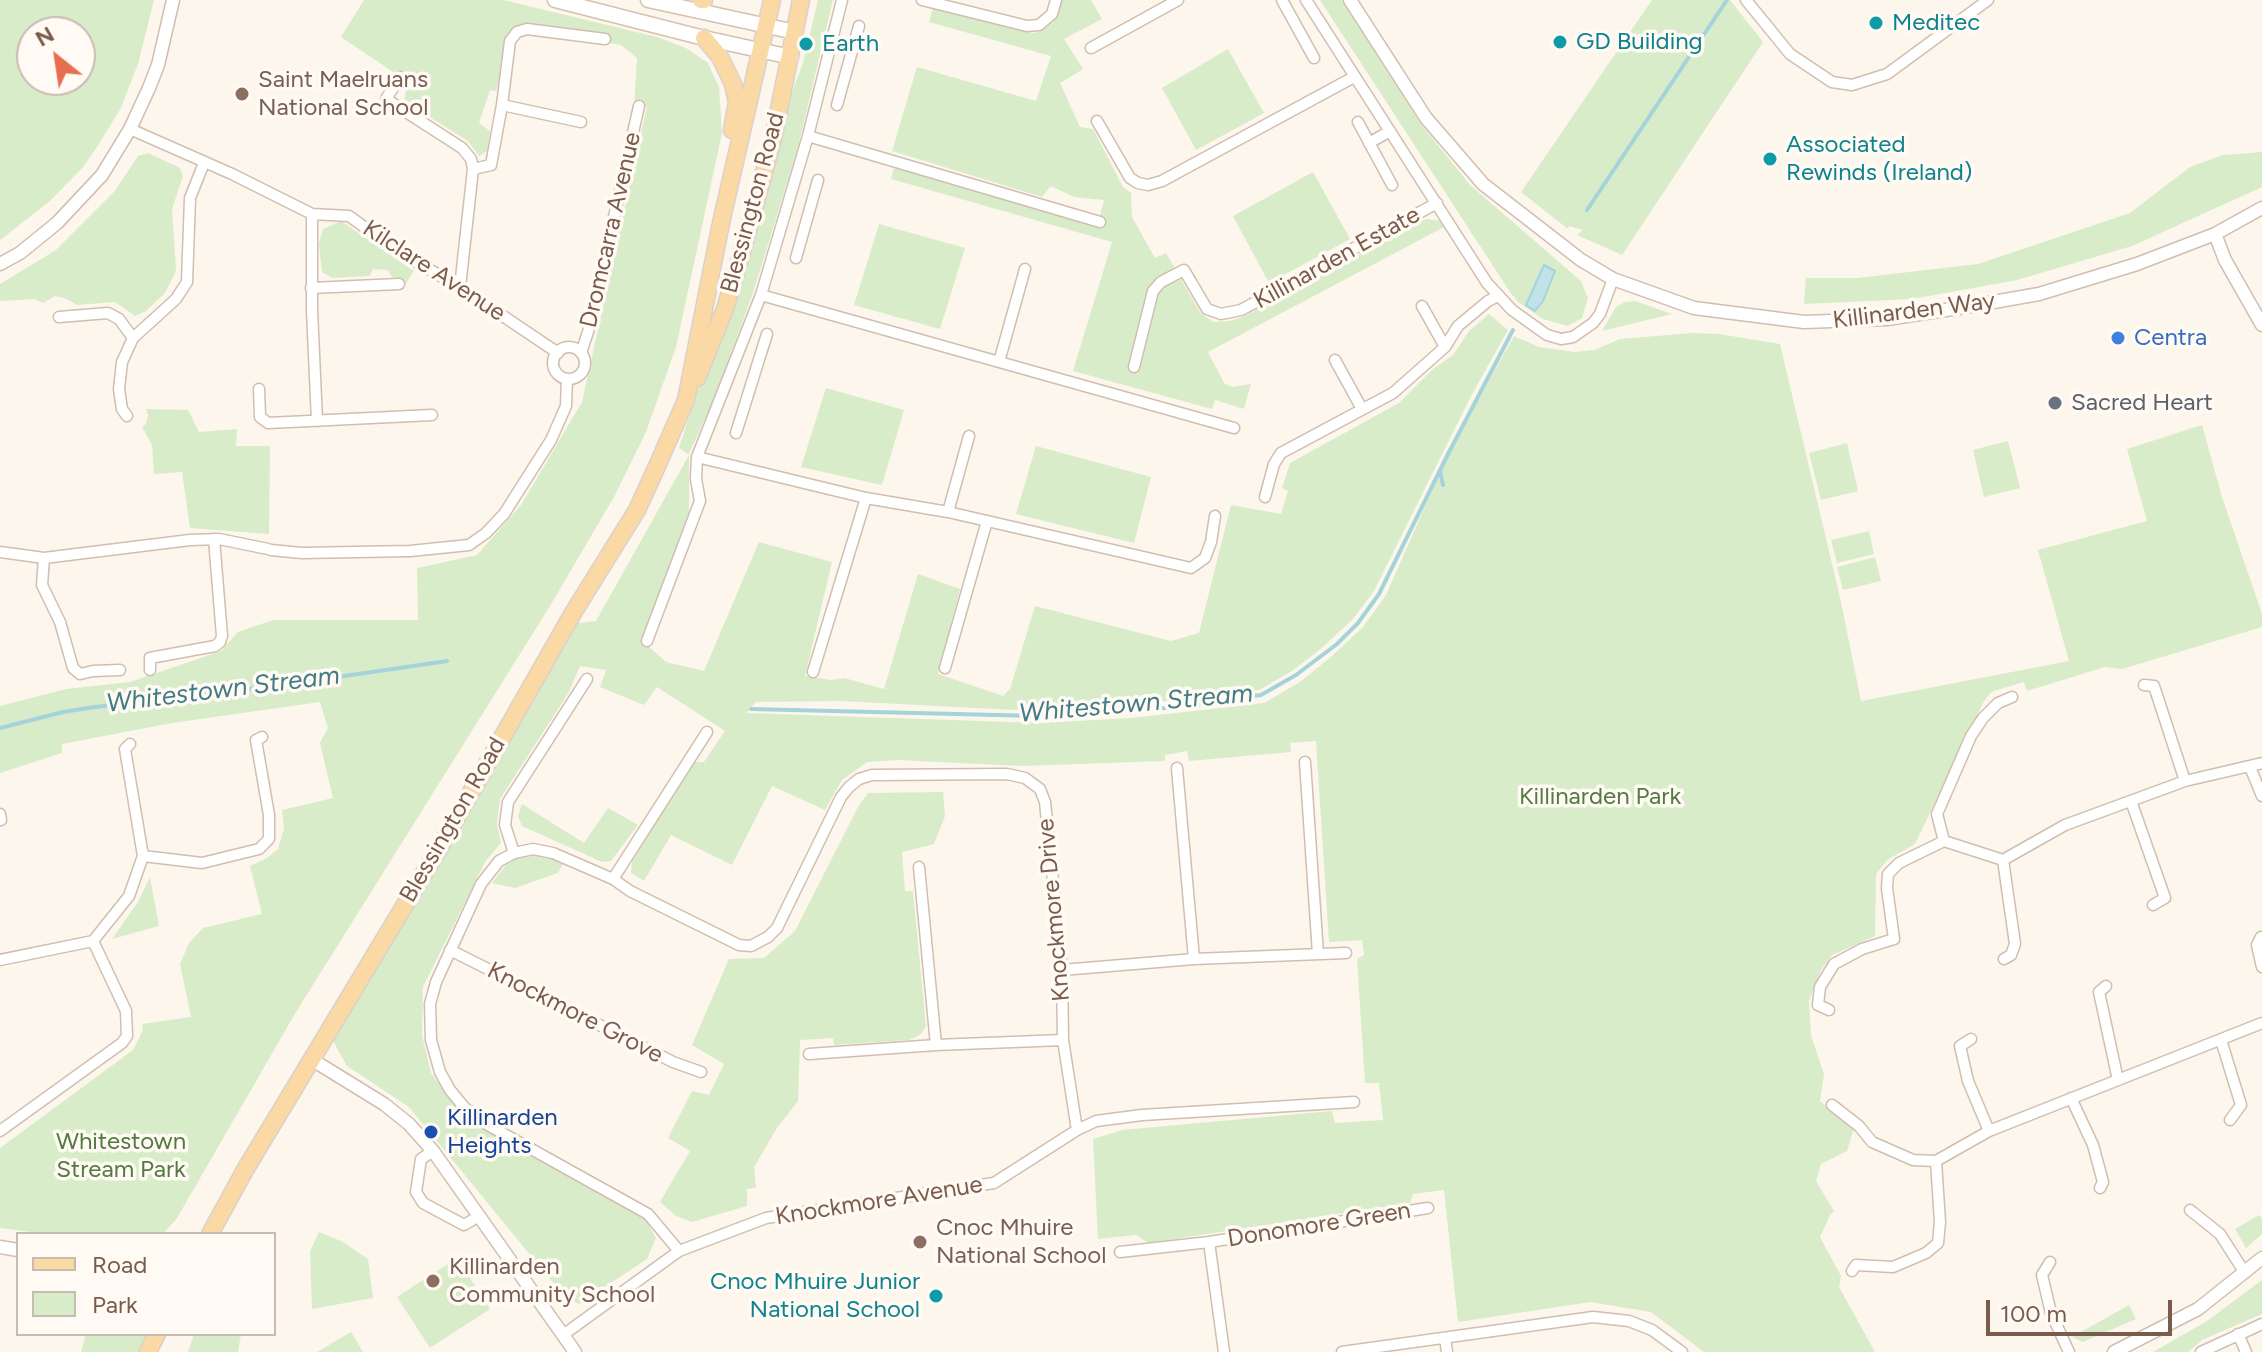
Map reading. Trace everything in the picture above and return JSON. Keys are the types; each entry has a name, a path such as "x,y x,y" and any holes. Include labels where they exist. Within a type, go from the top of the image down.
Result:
{"main road":[{"path":"555,0 791,57"},
{"path":"648,0 795,32"},
{"name":"Blessington Road","path":"686,400 721,223 772,0"},
{"name":"Blessington Road","path":"211,1232 311,1059 438,850 573,613 637,510 713,342 739,266 773,139 801,0"},
{"path":"704,38 720,57 730,76 737,102 725,172 721,223"}],"street":[{"path":"0,264 20,253 57,223 102,175 130,129 158,65 173,0"},
{"path":"647,641 700,501 696,479 697,457 761,295 808,136 842,0"},
{"path":"922,0 1027,26 1039,25 1052,14 1056,0"},
{"path":"1091,48 1178,0"},
{"path":"1282,0 1314,58"},
{"name":"Killinarden Way","path":"1350,0 1426,118 1483,184 1581,260 1613,279 1674,302 1714,312 1804,322 1887,319 2039,294 2137,264 2215,234 2262,208"},
{"path":"1746,0 1790,54 1832,82 1852,85 1887,74 1988,0"},
{"name":"Killinarden Estate","path":"1289,13 1307,1 1498,296 1512,310 1547,335 1561,339 1573,337 1600,314 1613,279"},
{"path":"837,105 859,26"},
{"path":"473,169 491,165 510,41 517,32 527,29 605,39"},
{"path":"829,53 850,59"},
{"path":"400,77 386,99 462,148 471,159 473,169 460,287"},
{"path":"1097,121 1130,178 1148,185 1162,181 1354,77"},
{"path":"502,105 581,122"},
{"name":"Dromcarra Avenue","path":"581,353 639,106"},
{"name":"Killinarden Estate","path":"1358,122 1392,185"},
{"name":"Kilclare Avenue","path":"130,129 312,214 349,216 399,252 460,287 558,353"},
{"path":"1369,143 1390,131"},
{"path":"808,136 1100,222"},
{"path":"127,416 122,409 119,389 122,362 133,338 176,299 187,282 190,198 204,163"},
{"path":"796,258 818,180"},
{"name":"Killinarden Estate","path":"1134,367 1153,291 1161,282 1184,270 1207,309 1221,314 1241,310 1437,203"},
{"path":"787,209 808,217"},
{"path":"312,214 311,288 317,421"},
{"path":"2215,234 2232,273 2262,325"},
{"path":"999,362 1025,269"},
{"path":"311,288 399,284"},
{"path":"761,295 1234,428"},
{"path":"1265,497 1274,464 1281,453 1393,393 1445,347 1458,326 1498,296"},
{"path":"1422,306 1445,347"},
{"path":"59,317 108,313 119,319 133,338"},
{"path":"736,433 767,334"},
{"path":"572,348 581,353 584,368 577,377 567,379 556,371 554,362 558,353 572,348"},
{"path":"1335,360 1362,409"},
{"path":"731,374 751,382"},
{"path":"0,552 44,558 214,539 302,553 422,551 469,545 504,514 551,440 566,406 567,379"},
{"path":"259,389 260,417 268,423 432,415"},
{"path":"948,512 969,436"},
{"path":"697,457 866,498 948,512 1191,568 1205,558 1215,516"},
{"path":"813,672 866,498"},
{"path":"945,668 987,521"},
{"path":"150,670 150,658 215,646 220,642 214,539"},
{"path":"44,558 42,585 60,622 73,668 80,674 120,670"},
{"path":"514,853 505,825 504,814 508,802 587,679"},
{"path":"2144,685 2154,686 2185,781"},
{"path":"1944,841 1937,814 1971,736 1998,703 2012,697"},
{"path":"679,1251 648,1214 479,1120 450,1090 440,1072 429,1023 436,982 489,872 499,861 514,853 542,850 613,879 707,732"},
{"path":"143,856 202,863 259,849 269,839 269,815 256,740 262,737"},
{"path":"0,960 93,941 129,896 143,856 125,749 130,744"},
{"path":"1305,762 1318,954"},
{"path":"1829,1010 1818,1005 1820,987 1834,964 1862,949 1894,939 1887,888 1888,874 1899,863 1944,841 2003,860 2065,825 2185,781 2262,763"},
{"path":"2250,767 2262,796"},
{"path":"1177,768 1194,959"},
{"name":"Knockmore Drive","path":"613,879 630,891 739,945 751,946 761,942 777,928 841,797 849,787 872,775 1007,774 1025,778 1040,789 1045,802 1062,970 1063,1040 1077,1130"},
{"path":"2131,801 2165,898 2153,905"},
{"path":"2003,860 2015,944 2011,955 2004,959"},
{"path":"919,867 936,1045"},
{"path":"2261,937 2257,945 2262,967"},
{"path":"0,1131 122,1043 127,1036 126,1011 93,941"},
{"name":"Knockmore Grove","path":"450,950 673,1062 701,1072"},
{"path":"1062,970 1194,959 1346,953"},
{"path":"2106,986 2099,992 2118,1080"},
{"path":"1832,1105 1859,1126 1872,1142 1913,1160 1936,1161 1989,1131 2262,1023"},
{"path":"1971,1039 1960,1046 1968,1081 1989,1131"},
{"path":"809,1054 1063,1040"},
{"path":"2221,1040 2241,1105 2230,1120"},
{"path":"311,1059 384,1104 409,1124 433,1151 575,1352"},
{"path":"2071,1098 2093,1145 2103,1182 2100,1188"},
{"name":"Knockmore Avenue","path":"563,1335 679,1251 766,1218 994,1183 1096,1121 1142,1115 1354,1102"},
{"path":"433,1151 421,1159 416,1192 423,1203 464,1225 479,1216"},
{"path":"1852,1271 1856,1265 1893,1267 1926,1253 1938,1243 1940,1222 1936,1161"},
{"name":"Donomore Green","path":"1120,1252 1209,1242 1428,1208"},
{"path":"2190,1210 2220,1234 2245,1273"},
{"name":"Donomore Green","path":"1209,1242 1224,1352"},
{"path":"2114,1352 2198,1309 2262,1258"},
{"path":"2050,1262 2042,1275 2051,1313 2069,1352"},
{"path":"1342,1352 1593,1317 1629,1321 1652,1330 1682,1352"},
{"path":"2201,1352 2262,1324"},
{"path":"2238,1334 2246,1352"},
{"path":"1445,1338 1447,1352"}],"green space":[{"path":"0,0 154,0 138,64 121,108 84,166 50,201 0,240"},
{"name":"Whitestown Stream Park","path":"364,0 503,0 657,37 686,48 708,63 719,87 722,133 676,347 646,432 614,497 550,606 296,1012 177,1218 165,1232 31,1232 0,1228 0,1148 133,1050 143,1030 142,1024 191,1017 180,964 189,943 203,928 262,914 250,866 278,849 284,828 282,810 333,798 320,743 328,728 320,702 172,723 62,744 62,753 0,773 0,706 66,689 130,682 221,651 238,632 273,620 418,620 417,568 477,555 521,505 582,402 647,106 634,107 637,58 621,45 513,26 496,91 490,90 479,123 490,131 487,151 479,156 468,141 404,101 408,82 341,37"},
{"path":"818,0 833,0 797,151 753,293 716,394 689,455 679,448 701,379 736,237 803,63"},
{"path":"1062,0 1091,0 1102,19 1064,39 1083,69 1060,83 1080,127 1093,129 1123,187 1131,193 1132,217 1155,258 1166,253 1200,312 1213,322 1243,317 1417,222 1427,219 1443,221 1446,226 1208,352 1224,383 1232,387 1251,384 1244,409 1215,400 1212,409 1073,371 1112,242 891,179 894,167 1098,223 1104,200 1074,197 1051,186 1042,197 892,151 917,67 1036,101 1051,56 929,22 933,8 1032,33 1054,22"},
{"path":"1320,0 1342,0 1420,123 1470,185 1581,281 1588,298 1582,318 1568,326 1543,319 1518,302"},
{"path":"1652,0 1730,0 1763,42 1622,255 1577,235 1583,230 1569,226 1568,229 1521,192"},
{"path":"1228,49 1264,113 1196,150 1162,88"},
{"path":"2262,152 2262,187 2132,246 2017,280 1912,299 1804,304 1806,278 1857,278 1978,264 2130,213 2190,167 2223,155"},
{"path":"148,153 180,168 183,176 172,209 176,271 165,293 146,311 135,316 115,302 77,305 55,296 43,303 35,299 0,301 0,284 56,250 114,192 138,156"},
{"path":"1313,172 1350,239 1269,283 1233,216"},
{"path":"341,221 414,271 402,290 401,281 391,276 388,270 373,269 370,276 332,278 322,272 319,244 323,229"},
{"path":"879,224 965,248 940,329 854,305"},
{"path":"1635,301 1672,314 1602,331 1616,307"},
{"name":"Killinarden Park","path":"1489,314 1508,330 1471,396 1374,591 1353,619 1323,647 1292,671 1259,690 1159,702 1014,710 841,701 756,702 746,713 1039,723 1132,718 1264,703 1300,682 1332,656 1363,627 1386,595 1448,454 1514,336 1539,347 1575,352 1594,350 1620,339 1692,333 1780,344 1841,602 1861,701 2069,661 2038,550 2147,521 2127,449 2202,425 2222,497 2262,614 2262,627 2122,669 2105,667 2027,691 2024,682 1991,692 1915,844 1887,860 1876,874 1875,936 1832,955 1821,970 1809,1001 1811,1035 1824,1074 1820,1101 1854,1128 1847,1151 1821,1164 1816,1181 1834,1211 1820,1237 1841,1276 1839,1287 1875,1352 1704,1352 1651,1312 1590,1302 1458,1322 1444,1190 1413,1194 1410,1203 1148,1243 1136,1235 1098,1239 1093,1139 1122,1130 1332,1111 1335,1123 1383,1120 1379,1083 1365,1083 1357,959 1364,955 1362,940 1329,942 1316,741 1290,743 1291,752 1189,761 1187,751 1165,755 1165,761 1021,766 898,760 867,762 842,780 825,810 772,786 732,865 671,835 644,881 631,873 632,861 695,762 704,762 725,731 657,687 644,705 600,687 606,670 580,666 569,692 500,799 497,824 501,843 485,862 423,987 422,1035 431,1073 460,1112 508,1144 645,1218 656,1238 647,1259 579,1304 563,1295 409,1107 347,1066 333,1041 578,623 596,621 689,455 689,517 641,640 666,662 704,671 759,542 832,562 805,676 831,680 844,678 884,689 918,574 960,589 938,674 1003,696 1010,689 1035,606 1171,641 1199,633 1231,505 1281,514 1288,491 1282,488 1290,463 1399,403 1433,369 1453,355 1469,331"},
{"path":"826,388 904,410 882,485 801,467"},
{"path":"146,409 188,410 199,432 237,429 236,446 270,446 269,534 190,528 182,472 154,474 152,445 142,427 148,415"},
{"path":"2008,441 2020,488 1984,497 1973,450"},
{"path":"1847,443 1858,491 1821,500 1809,453"},
{"path":"1036,446 1151,477 1134,543 1016,514"},
{"path":"1869,531 1874,554 1837,563 1831,540"},
{"path":"1875,557 1881,581 1843,590 1837,567"},
{"path":"943,792 945,816 934,844 902,852 905,891 913,891 926,1026 920,1035 909,1040 834,1045 833,1038 800,1040 798,1101 777,1128 754,1167 756,1188 747,1189 747,1206 692,1222 676,1216 660,1202 690,1151 668,1138 692,1091 709,1095 724,1064 692,1045 729,959 764,958 795,931 868,793"},
{"path":"522,804 584,843 608,808 638,825 611,861 602,862 522,826 518,816"},
{"path":"541,854 564,862 558,873 515,888 492,883 506,865 522,856"},
{"path":"150,877 159,926 112,939 138,902"},
{"path":"2259,1215 2262,1218 2262,1234 2246,1248 2235,1229"},
{"path":"319,1232 341,1241 368,1259 373,1298 312,1309 310,1251"},
{"path":"457,1258 490,1309 430,1348 397,1297"},
{"path":"2262,1280 2262,1314 2202,1340 2188,1352 2153,1352 2207,1321"},
{"path":"2129,1305 2136,1319 2083,1342 2072,1337"},
{"path":"351,1332 363,1352 317,1352"},
{"path":"85,1336 148,1336 139,1352 81,1352"},
{"path":"193,1336 241,1336 238,1352 188,1352"}],"water":[{"path":"1544,265 1555,271 1543,301 1535,311 1526,305"}],"waterway":[{"name":"Whitestown Stream","path":"1587,210 1727,0"},
{"name":"Whitestown Stream","path":"751,709 1037,716 1165,708 1261,695 1296,675 1337,644 1358,623 1379,594 1513,330"},
{"path":"1440,471 1443,485"},
{"name":"Whitestown Stream","path":"0,728 95,707 290,684 447,661"}],"place":[{"name":"Meditec","path":"1876,23"},
{"name":"GD Building","path":"1560,42"},
{"name":"Earth","path":"806,44"},
{"name":"Saint Maelruans National School","path":"242,94"},
{"name":"Associated Rewinds (Ireland)","path":"1770,159"},
{"name":"Centra","path":"2118,338"},
{"name":"Sacred Heart","path":"2055,403"},
{"name":"Killinarden Heights","path":"431,1132"},
{"name":"Cnoc Mhuire National School","path":"920,1242"},
{"name":"Killinarden Community School","path":"433,1281"},
{"name":"Cnoc Mhuire Junior National School","path":"936,1296"}]}
